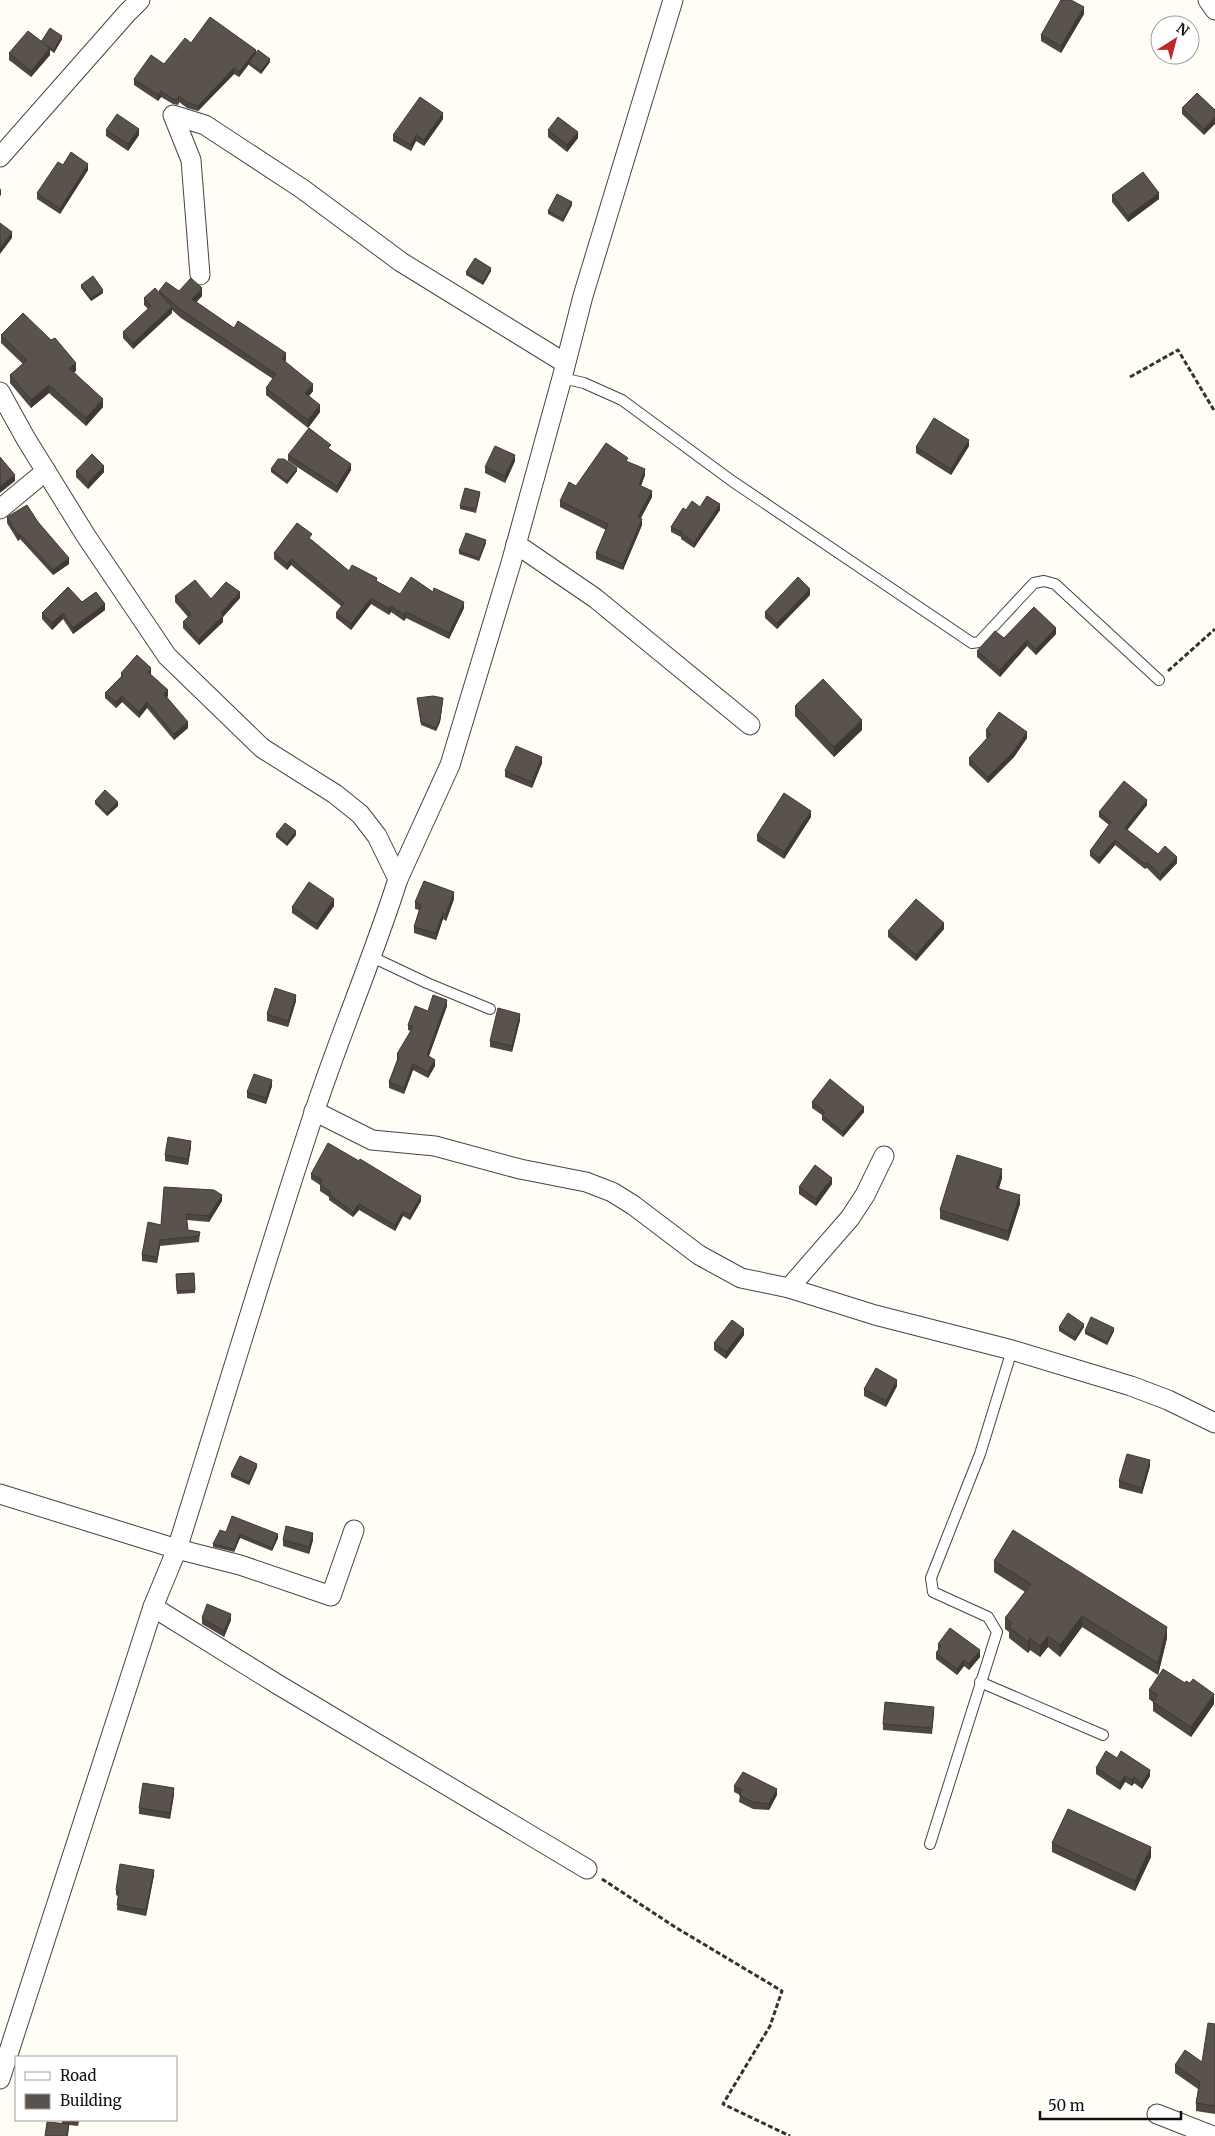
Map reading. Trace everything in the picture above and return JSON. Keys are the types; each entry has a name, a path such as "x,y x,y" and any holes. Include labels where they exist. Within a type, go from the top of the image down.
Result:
{"street":[{"path":"0,157 140,0"},
{"path":"0,2079 153,1606 178,1549 314,1111 372,957 398,879 450,765 516,544 583,296 673,0"},
{"path":"1208,0 1215,10"},
{"path":"200,274 191,160 172,114 205,125 301,188 401,262 564,370"},
{"path":"0,392 86,536 167,656 262,748 335,794 360,814 377,836 398,879"},
{"path":"0,509 46,471"},
{"path":"516,544 595,598 750,725"},
{"path":"314,1111 372,1140 435,1146 520,1169 586,1182 612,1192 633,1205 679,1241 718,1267 741,1278 789,1288 875,1315 1012,1350 1140,1389 1168,1400 1215,1423"},
{"path":"789,1288 850,1218 865,1195 884,1156"},
{"path":"0,1494 178,1549 240,1566 331,1596 354,1530"},
{"path":"153,1606 277,1684 587,1869"},
{"path":"1157,2114 1213,2136"}],"lane":[{"path":"564,370 584,383 622,400 732,481 972,643 979,642 1034,583 1044,581 1055,584 1074,600 1116,643 1159,680"},
{"path":"372,957 427,983 490,1009"},
{"path":"930,1844 997,1632 988,1617 934,1592 931,1578 980,1454 1012,1350"},
{"path":"980,1682 1103,1734"}],"path":[{"path":"1130,377 1178,350 1215,412"},
{"path":"1159,680 1215,629"},
{"path":"587,1869 674,1927 782,1991 770,2026 723,2104 790,2136"}],"building":[{"path":"1061,0 1071,0 1084,7 1061,46 1041,35"},
{"path":"210,17 256,50 239,72 234,68 198,106 187,102 179,96 178,99 173,99 161,91 158,95 134,79 151,55 164,64 185,38 191,43"},
{"path":"50,28 62,36 54,50 41,42"},
{"path":"28,31 50,48 31,71 9,53"},
{"path":"258,50 270,59 261,71 249,62"},
{"path":"1197,93 1215,110 1215,117 1204,129 1182,108"},
{"path":"420,97 443,113 424,140 416,135 411,145 393,135"},
{"path":"117,114 139,129 128,144 106,130"},
{"path":"558,117 578,132 567,145 548,130"},
{"path":"71,152 88,164 60,209 37,193 58,162 63,165"},
{"path":"1143,172 1159,193 1128,216 1112,195"},
{"path":"557,194 572,202 563,219 548,211"},
{"path":"0,223 12,232 0,248"},
{"path":"475,258 491,268 483,282 466,272"},
{"path":"93,276 103,290 91,298 81,285"},
{"path":"191,278 202,288 192,299 234,328 238,321 286,353 282,359 313,384 305,393 320,405 308,420 266,388 276,374 181,310 159,291 166,282 179,291"},
{"path":"155,288 172,307 133,343 123,332 151,306 144,298"},
{"path":"23,313 51,340 55,338 76,363 69,368 103,399 86,418 49,385 31,400 10,375 27,360 1,335"},
{"path":"934,418 969,440 951,469 916,447"},
{"path":"309,428 331,445 328,448 351,464 337,486 288,455"},
{"path":"606,443 628,458 626,461 645,469 639,485 652,491 638,517 642,519 623,564 596,553 608,524 560,501 569,482 576,486"},
{"path":"495,446 515,455 505,476 485,467"},
{"path":"92,454 104,466 88,483 76,471"},
{"path":"0,457 15,475 0,486"},
{"path":"278,459 284,459 297,468 287,481 271,469"},
{"path":"465,488 480,492 476,509 460,506"},
{"path":"707,496 720,504 694,543 682,532 671,527 683,508 686,510 692,501 700,507"},
{"path":"27,505 38,522 69,558 53,570 20,534 18,535 7,517"},
{"path":"297,523 312,534 309,538 349,571 352,565 377,578 376,581 400,594 411,577 433,592 434,588 464,602 449,633 406,612 404,615 391,606 389,609 371,598 351,624 336,613 344,603 291,559 287,564 274,553"},
{"path":"466,533 486,540 479,558 459,551"},
{"path":"798,577 810,589 777,623 765,612"},
{"path":"195,580 211,599 226,582 240,592 221,613 223,616 199,639 183,622 191,614 175,596"},
{"path":"68,587 82,602 96,592 105,604 73,628 63,613 52,623 42,613"},
{"path":"1034,607 1056,628 1036,649 1027,640 1000,670 977,651 995,631 1004,638"},
{"path":"137,655 151,668 148,672 168,690 164,694 188,722 174,734 147,702 139,712 122,696 116,702 105,693 123,675 121,673"},
{"path":"823,679 862,720 834,747 795,706"},
{"path":"433,696 443,698 440,719 436,728 421,722 417,698"},
{"path":"999,712 1027,732 1014,751 988,777 969,758 991,734 986,730"},
{"path":"516,746 542,757 532,782 505,771"},
{"path":"1124,781 1147,800 1125,828 1158,854 1165,846 1177,857 1160,875 1147,862 1145,864 1115,840 1099,858 1090,851 1111,822 1099,812"},
{"path":"105,790 118,802 107,813 95,801"},
{"path":"784,793 811,811 784,852 757,835"},
{"path":"285,823 296,831 287,843 276,834"},
{"path":"424,881 454,892 446,914 443,913 436,933 414,927 421,905 415,902"},
{"path":"309,882 334,899 317,924 292,907"},
{"path":"916,899 944,923 916,955 888,931"},
{"path":"275,988 296,995 288,1021 267,1014"},
{"path":"433,995 447,1000 427,1055 435,1060 428,1072 413,1064 404,1088 389,1082 399,1056 397,1054 413,1027 408,1025 415,1006 428,1011"},
{"path":"498,1008 520,1014 512,1046 490,1041"},
{"path":"254,1074 272,1080 266,1098 247,1092"},
{"path":"830,1079 864,1107 843,1132 822,1115 825,1112 812,1102"},
{"path":"168,1137 191,1141 188,1159 165,1155"},
{"path":"328,1143 359,1161 360,1159 421,1196 410,1215 403,1211 395,1225 359,1204 353,1212 329,1194 331,1192 320,1185 322,1180 311,1174"},
{"path":"957,1155 1002,1169 996,1188 1020,1195 1008,1231 940,1210"},
{"path":"815,1165 832,1178 816,1199 799,1187"},
{"path":"164,1187 214,1190 222,1195 209,1216 186,1214 188,1230 200,1232 199,1236 160,1240 157,1257 142,1255 148,1222 161,1225"},
{"path":"194,1273 195,1290 177,1291 176,1274"},
{"path":"1068,1313 1084,1324 1075,1338 1059,1327"},
{"path":"1091,1317 1114,1328 1107,1342 1085,1331"},
{"path":"732,1320 744,1329 726,1352 714,1343"},
{"path":"876,1368 897,1380 886,1401 864,1389"},
{"path":"1127,1454 1150,1460 1142,1488 1119,1481"},
{"path":"240,1456 257,1464 249,1482 231,1474"},
{"path":"232,1516 278,1534 272,1548 240,1534 234,1549 213,1544 220,1530 226,1532"},
{"path":"286,1526 313,1533 309,1547 283,1540"},
{"path":"1013,1530 1167,1627 1158,1663 1082,1616 1060,1645 1048,1636 1040,1646 1030,1638 1028,1642 1009,1627 1012,1623 1005,1618 1031,1584 994,1561"},
{"path":"207,1604 231,1614 224,1631 202,1618"},
{"path":"950,1628 980,1650 969,1664 964,1660 957,1669 936,1653 941,1646 938,1644"},
{"path":"1163,1669 1185,1683 1186,1681 1190,1683 1193,1679 1214,1694 1191,1727 1153,1702 1158,1695 1149,1690"},
{"path":"885,1702 934,1707 932,1728 883,1724"},
{"path":"1106,1751 1117,1758 1121,1751 1150,1770 1142,1783 1134,1777 1132,1780 1125,1776 1120,1783 1096,1768"},
{"path":"743,1772 777,1789 769,1804 753,1802 739,1795 742,1790 734,1786"},
{"path":"143,1783 174,1788 170,1813 139,1808"},
{"path":"1068,1809 1151,1847 1135,1881 1052,1843"},
{"path":"120,1864 154,1870 146,1910 117,1905 119,1891 116,1890"},
{"path":"1208,2023 1215,2024 1215,2106 1196,2103 1200,2082 1175,2065 1185,2050 1202,2062"},
{"path":"62,2121 78,2121 78,2123"},
{"path":"47,2122 69,2124 67,2136 45,2136"}]}
